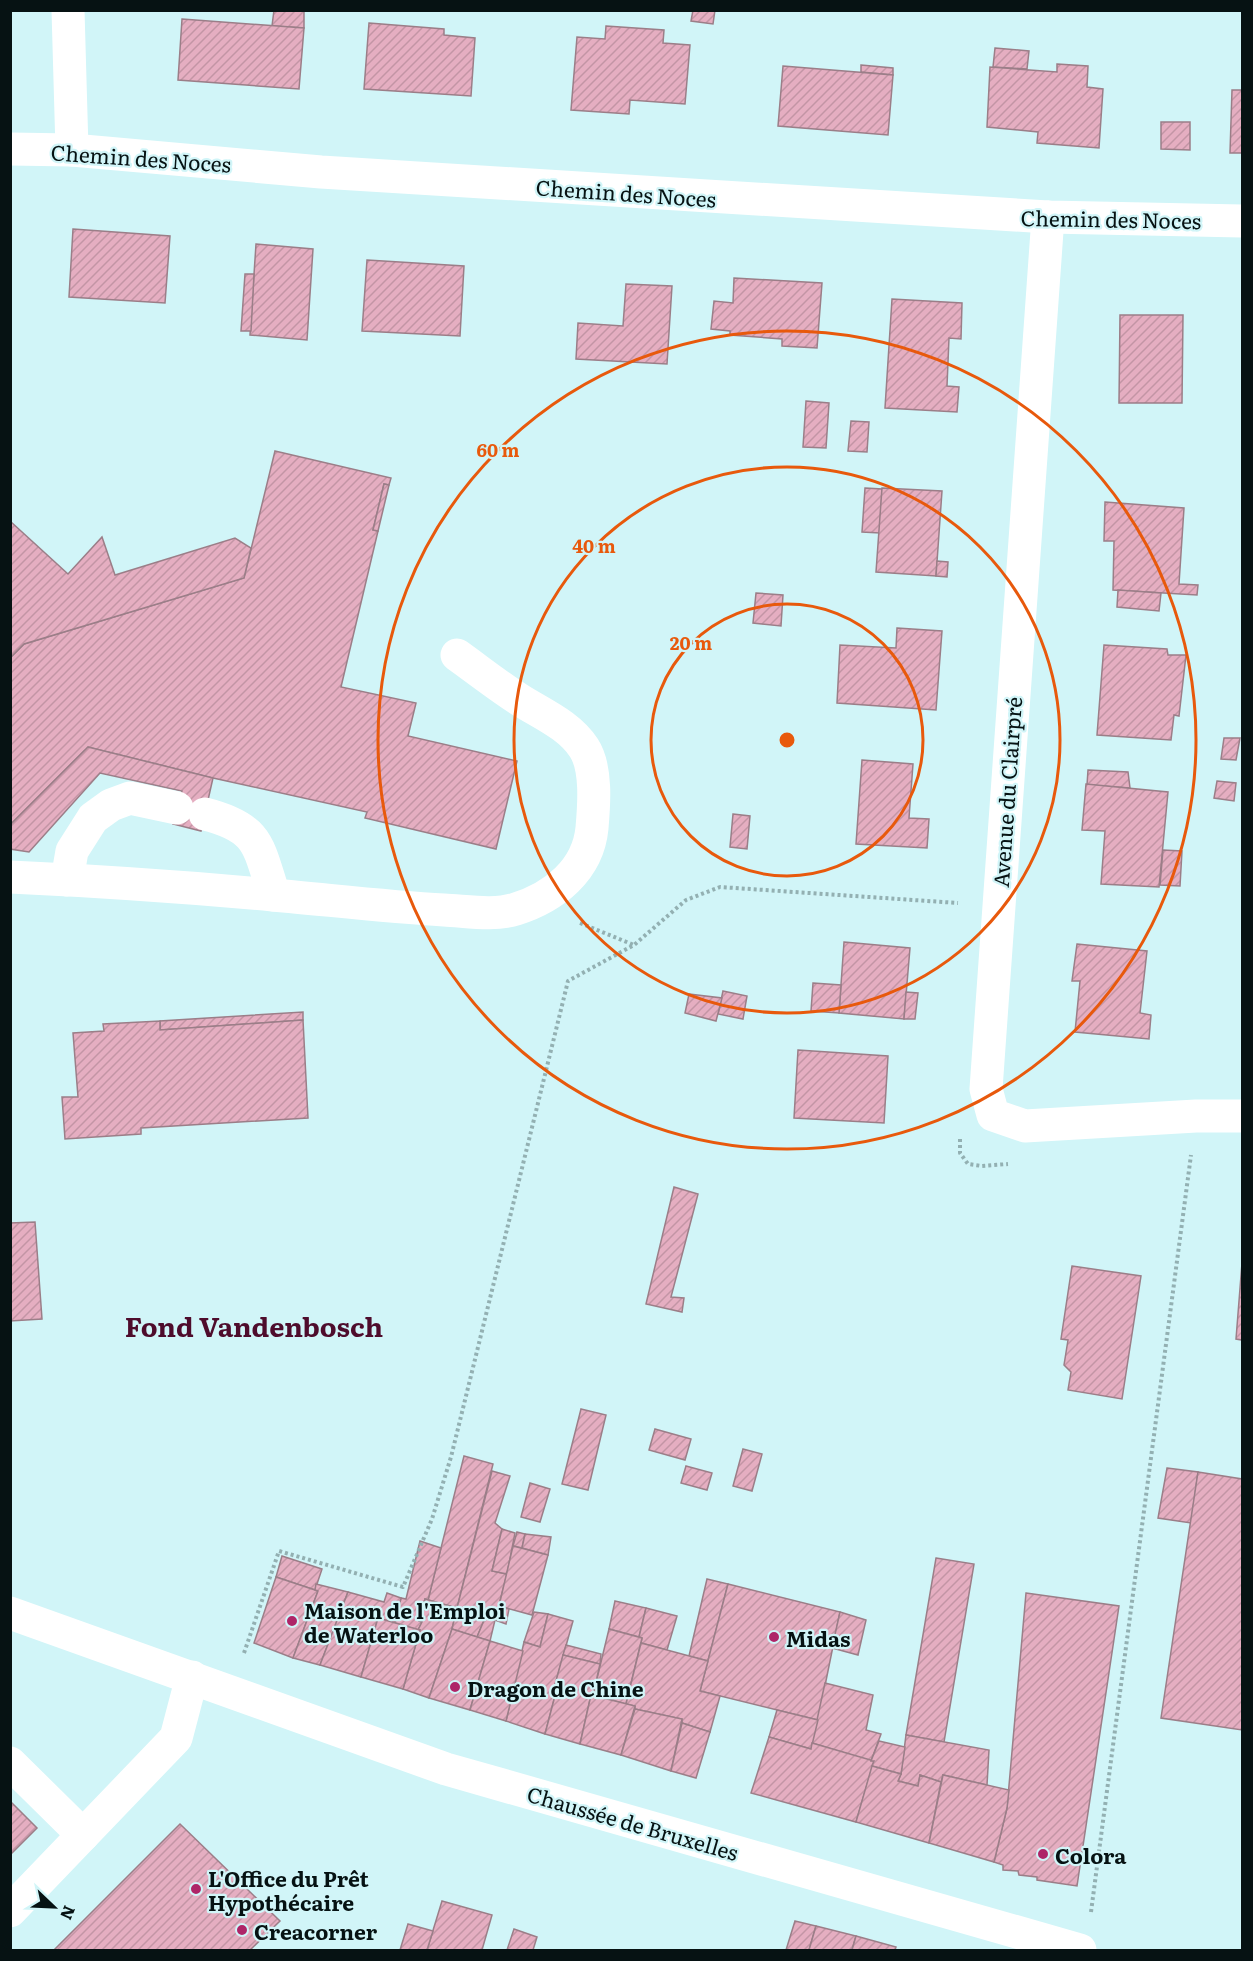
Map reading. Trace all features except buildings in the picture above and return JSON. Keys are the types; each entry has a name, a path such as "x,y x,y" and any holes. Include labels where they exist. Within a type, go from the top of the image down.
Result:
{"street":[{"path":"68,10 72,150"},
{"name":"Chemin des Noces","path":"10,148 72,150 321,172 1048,217 1242,221"},
{"name":"Avenue du Clairpré","path":"1048,217 986,1089 993,1115 1025,1126 1196,1116 1242,1116"},
{"path":"10,877 274,895 379,907 484,912 514,910 541,899 563,885 581,863 591,838 594,781 585,749 564,726 519,699 457,655"},
{"path":"67,880 72,851 93,818 111,806 130,798 191,811 232,823 257,844 274,895"},
{"name":"Chaussée de Bruxelles","path":"10,1613 446,1769 1080,1950"},
{"path":"10,1911 176,1738 192,1677"},
{"path":"10,1763 83,1835"}],"path":[{"path":"231,1691 279,1551 403,1587 432,1519 451,1457 568,981 634,945 686,900 720,887 998,906"},
{"path":"541,899 579,923 634,945"},
{"path":"1091,1915 1196,1116"}],"place":[{"name":"Maison de l'Emploi de Waterloo","path":"292,1621"},
{"name":"Midas","path":"774,1637"},
{"name":"Dragon de Chine","path":"455,1687"},
{"name":"Colora","path":"1043,1854"},
{"name":"L'Office du Prêt Hypothécaire","path":"196,1889"},
{"name":"Creacorner","path":"242,1930"}],"district":[{"name":"Fond Vandenbosch","path":"254,1325"}]}
